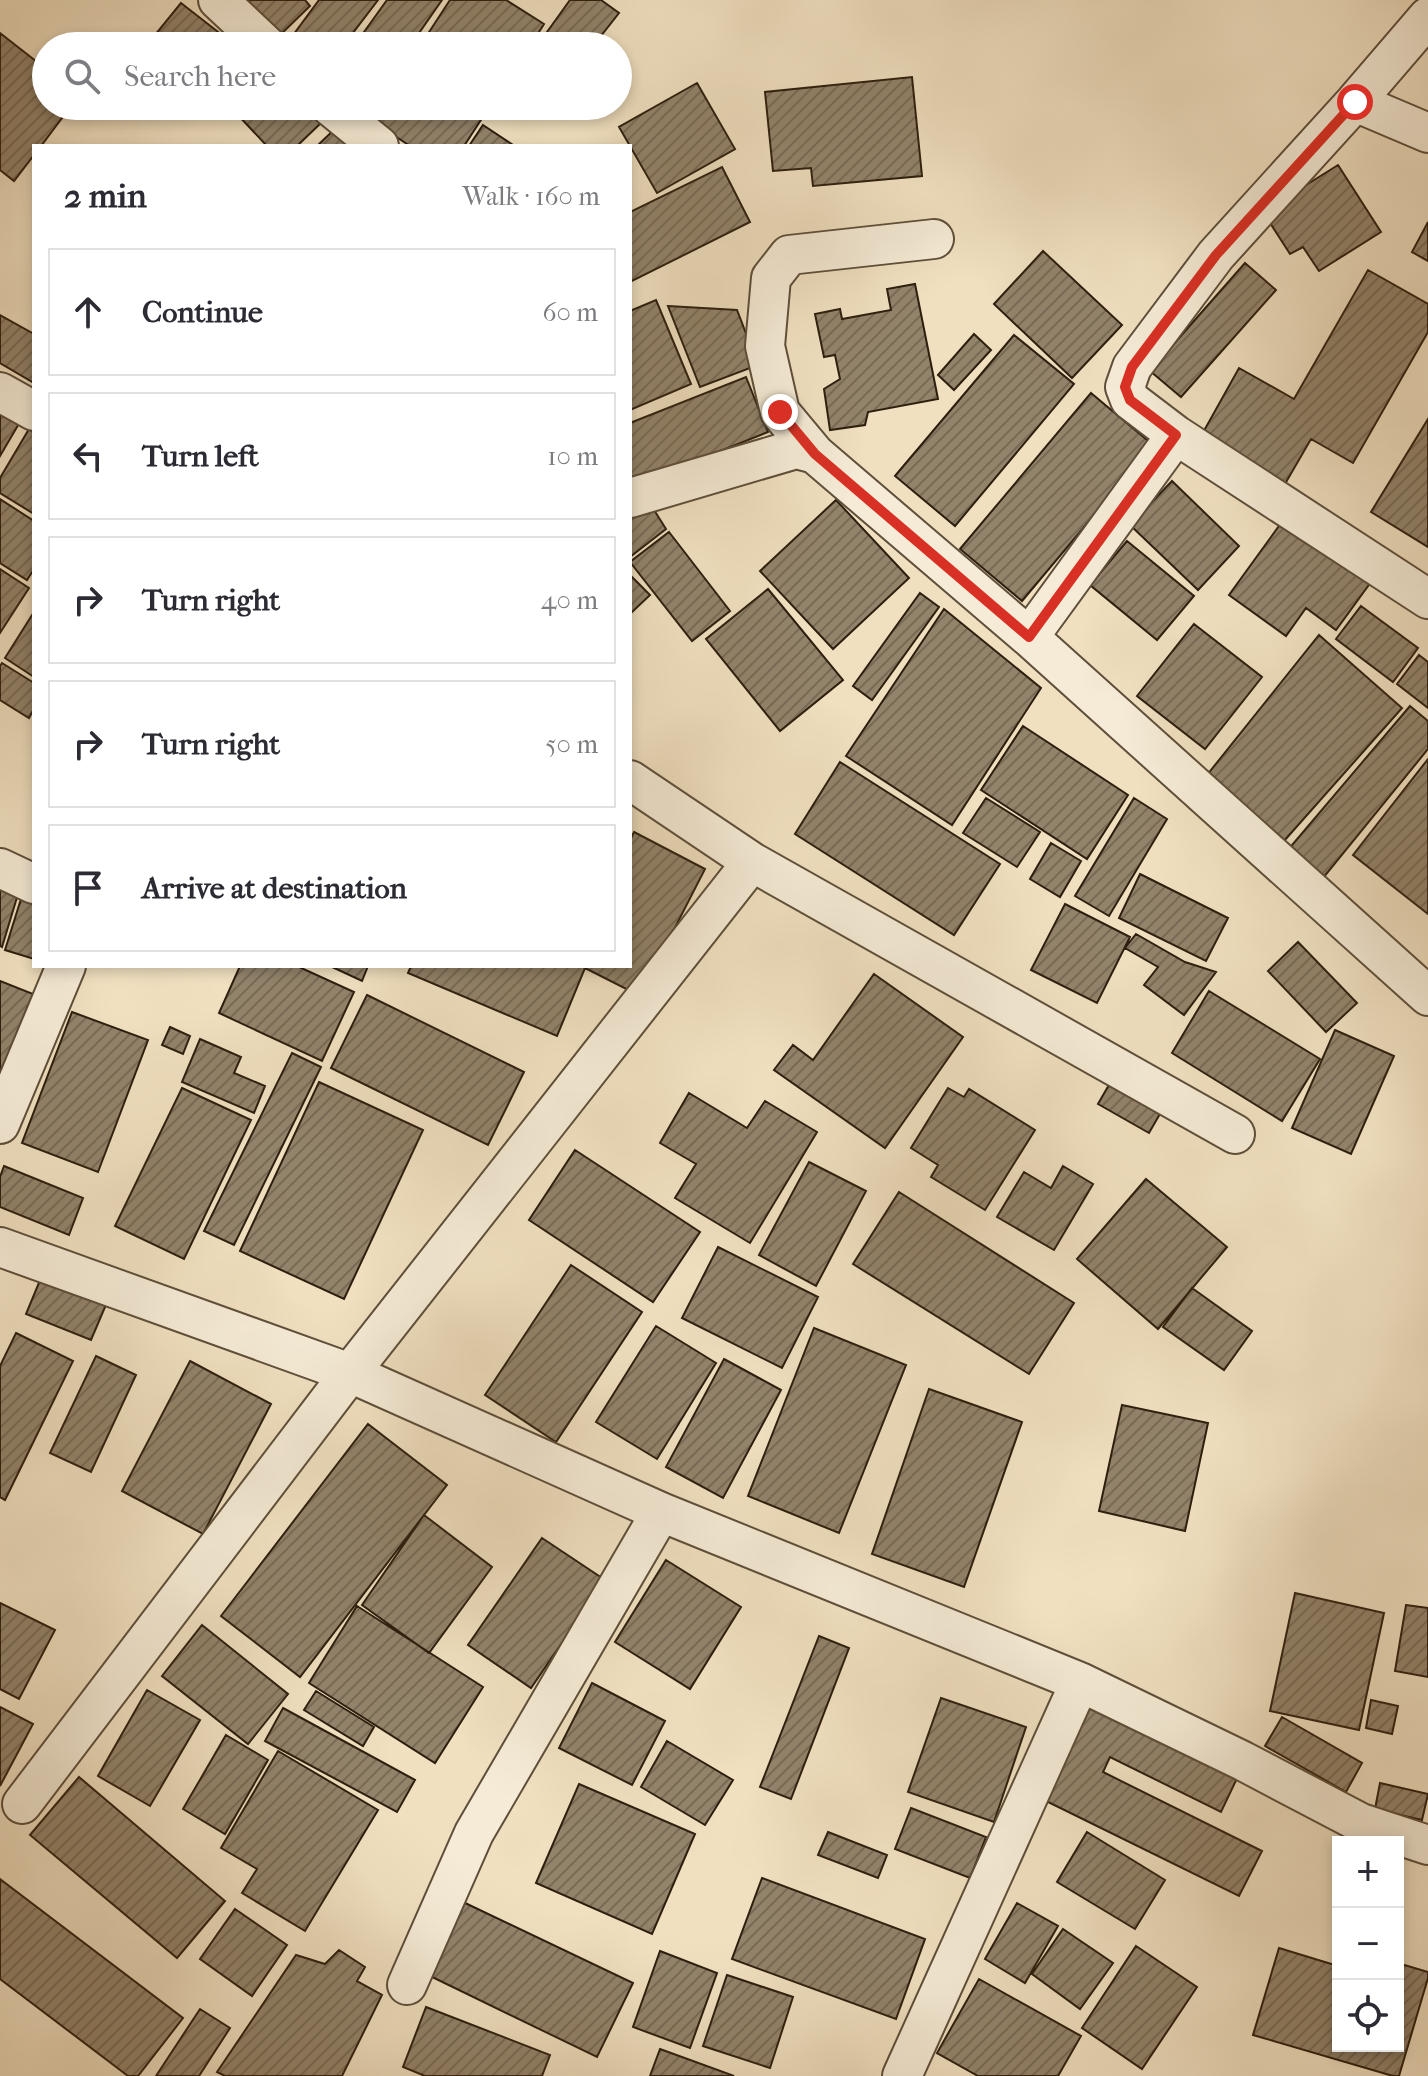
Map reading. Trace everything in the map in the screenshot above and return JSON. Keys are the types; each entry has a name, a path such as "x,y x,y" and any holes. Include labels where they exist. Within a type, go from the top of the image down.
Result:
{"street":[{"path":"218,0 252,32"},
{"path":"1428,17 1216,255 1132,367 1125,387 1130,400 1176,435 1428,599"},
{"path":"1355,102 1428,133"},
{"path":"347,120 377,144"},
{"path":"934,239 789,255 771,278 765,346 780,412 815,454 1029,637 1428,996"},
{"path":"0,392 32,410"},
{"path":"1029,637 1176,435"},
{"path":"632,497 796,449 815,454"},
{"path":"632,781 752,862 1235,1134"},
{"path":"22,1804 350,1373 752,862"},
{"path":"0,868 32,883"},
{"path":"0,1124 65,968"},
{"path":"0,1247 350,1373 661,1512 1080,1682 1243,1761 1361,1823 1428,1845"},
{"path":"407,1985 474,1833 661,1512"},
{"path":"902,2076 1080,1682"}],"building":[{"path":"247,0 305,0 310,6 283,32 269,32 242,4"},
{"path":"319,0 378,0 354,32 295,32"},
{"path":"387,0 442,0 420,32 364,32"},
{"path":"450,0 506,0 544,24 539,32 429,32"},
{"path":"570,0 601,0 619,13 604,32 547,32"},
{"path":"181,3 218,32 157,32"},
{"path":"0,33 32,58 32,120 60,120 42,144 32,144 32,158 14,181 0,170"},
{"path":"912,77 922,176 813,186 811,168 773,171 765,92"},
{"path":"697,83 735,149 657,193 632,150 632,144 629,144 619,127"},
{"path":"243,120 318,120 321,123 299,144 265,144"},
{"path":"371,120 481,120 465,144 407,144"},
{"path":"483,125 512,144 470,144"},
{"path":"337,127 355,144 319,144"},
{"path":"1338,165 1381,232 1319,271 1303,247 1290,254 1263,212"},
{"path":"722,167 750,222 632,281 632,211"},
{"path":"1428,222 1428,261 1412,252"},
{"path":"1043,251 1122,325 1072,378 994,304"},
{"path":"1245,263 1276,290 1181,397 1150,371"},
{"path":"1368,270 1428,304 1428,332 1353,463 1311,439 1285,484 1201,436 1239,368 1294,399"},
{"path":"915,284 938,399 868,412 865,425 830,430 824,389 840,379 835,355 824,357 815,314 840,309 842,319 891,310 887,289"},
{"path":"656,300 691,384 632,409 632,310"},
{"path":"668,306 737,310 758,365 700,387"},
{"path":"0,315 32,333 32,382 0,363"},
{"path":"974,334 991,350 954,390 938,375"},
{"path":"1014,335 1074,384 955,526 895,476"},
{"path":"746,377 768,432 632,486 632,422"},
{"path":"1091,393 1153,445 1022,601 960,549"},
{"path":"0,411 20,422 0,456"},
{"path":"1428,419 1428,547 1371,512"},
{"path":"29,429 32,431 32,513 0,493 0,478"},
{"path":"1172,481 1239,546 1198,590 1130,525"},
{"path":"0,499 32,520 32,572 27,580 0,563"},
{"path":"836,500 909,578 833,649 760,571"},
{"path":"654,510 666,529 632,555 632,518"},
{"path":"1284,519 1371,582 1336,630 1306,608 1286,636 1229,595"},
{"path":"669,532 730,611 692,641 632,565 632,560"},
{"path":"1127,541 1194,596 1157,640 1090,585"},
{"path":"0,569 29,588 0,633"},
{"path":"632,577 650,595 632,612"},
{"path":"768,589 843,680 780,731 706,639"},
{"path":"920,593 939,607 872,700 853,686"},
{"path":"1361,606 1418,648 1393,682 1336,639"},
{"path":"944,609 1041,688 952,825 846,756"},
{"path":"32,615 32,676 5,658"},
{"path":"1194,624 1262,677 1205,749 1137,696"},
{"path":"1319,635 1402,708 1284,841 1207,775"},
{"path":"1419,655 1428,662 1428,708 1397,684"},
{"path":"2,663 32,682 32,713 29,718 0,700"},
{"path":"1410,706 1428,721 1428,749 1319,883 1287,851"},
{"path":"1023,726 1128,795 1087,859 981,790"},
{"path":"1428,759 1428,914 1353,855"},
{"path":"840,762 1000,864 954,935 795,834"},
{"path":"986,798 1040,832 1017,867 963,833"},
{"path":"1134,798 1167,819 1109,916 1075,896"},
{"path":"634,832 705,869 640,996 585,968 632,968"},
{"path":"1051,843 1081,861 1060,897 1030,879"},
{"path":"1140,874 1228,918 1206,961 1119,918"},
{"path":"0,889 18,894 2,947 0,946"},
{"path":"21,899 32,902 32,958 5,950"},
{"path":"1065,904 1130,937 1097,1003 1031,970"},
{"path":"1136,934 1185,962 1216,972 1184,1015 1144,985 1158,967 1125,948"},
{"path":"1298,942 1357,1003 1326,1032 1268,971"},
{"path":"239,968 301,968 354,992 322,1061 219,1013"},
{"path":"334,968 367,968 362,981"},
{"path":"410,968 585,968 557,1036 408,973"},
{"path":"874,974 963,1037 885,1148 774,1070 793,1045 813,1060"},
{"path":"0,981 33,994 0,1074"},
{"path":"1209,991 1320,1059 1282,1121 1172,1053"},
{"path":"367,995 524,1072 488,1145 331,1068"},
{"path":"72,1012 148,1040 98,1172 22,1143"},
{"path":"170,1027 190,1036 183,1054 162,1045"},
{"path":"1335,1030 1394,1056 1351,1154 1292,1128"},
{"path":"200,1039 241,1057 234,1073 265,1086 254,1113 182,1082"},
{"path":"292,1053 321,1067 234,1245 204,1231"},
{"path":"319,1082 423,1130 344,1299 240,1251"},
{"path":"1110,1083 1161,1112 1149,1133 1098,1104"},
{"path":"182,1088 251,1120 184,1259 115,1226"},
{"path":"948,1088 964,1097 969,1089 1035,1130 985,1210 931,1177 938,1165 911,1148"},
{"path":"689,1093 747,1128 765,1101 817,1132 750,1243 675,1198 696,1164 660,1143"},
{"path":"575,1150 700,1232 653,1302 529,1220"},
{"path":"809,1162 866,1191 816,1286 759,1255"},
{"path":"4,1166 83,1198 69,1235 0,1207 0,1177"},
{"path":"1063,1166 1093,1184 1054,1250 997,1217 1024,1172 1051,1188"},
{"path":"1146,1179 1227,1247 1158,1329 1077,1259"},
{"path":"899,1192 1074,1303 1029,1374 853,1264"},
{"path":"718,1247 818,1297 782,1368 682,1318"},
{"path":"571,1265 642,1312 556,1442 485,1395"},
{"path":"43,1273 108,1300 91,1340 26,1314"},
{"path":"1192,1288 1252,1331 1224,1370 1163,1327"},
{"path":"656,1326 716,1363 657,1459 596,1422"},
{"path":"814,1328 906,1365 839,1533 748,1496"},
{"path":"16,1333 73,1361 5,1500 0,1497 0,1366"},
{"path":"96,1356 136,1375 91,1472 50,1453"},
{"path":"724,1359 781,1390 723,1498 666,1467"},
{"path":"190,1361 271,1404 203,1534 122,1491"},
{"path":"929,1389 1022,1422 964,1587 872,1554"},
{"path":"1122,1405 1208,1423 1185,1531 1099,1511"},
{"path":"368,1424 447,1485 300,1677 221,1616"},
{"path":"424,1515 492,1567 429,1653 362,1605"},
{"path":"542,1538 605,1580 531,1688 468,1645"},
{"path":"666,1560 741,1607 690,1689 615,1642"},
{"path":"1295,1593 1384,1613 1359,1730 1270,1711"},
{"path":"0,1603 55,1630 19,1699 0,1689"},
{"path":"1406,1605 1428,1608 1428,1677 1395,1671"},
{"path":"357,1606 483,1687 435,1763 309,1683"},
{"path":"202,1625 288,1694 248,1744 162,1676"},
{"path":"819,1636 849,1648 791,1799 760,1787"},
{"path":"592,1683 665,1721 632,1785 559,1748"},
{"path":"147,1690 200,1720 150,1806 98,1776"},
{"path":"316,1691 374,1727 363,1746 304,1710"},
{"path":"941,1698 1026,1727 994,1822 908,1792"},
{"path":"1094,1700 1240,1772 1221,1812 1110,1757 1103,1772 1262,1851 1239,1896 1044,1800"},
{"path":"1371,1700 1398,1706 1392,1734 1366,1728"},
{"path":"0,1707 33,1724 0,1786"},
{"path":"283,1708 415,1780 397,1812 265,1741"},
{"path":"1282,1717 1362,1763 1346,1792 1265,1746"},
{"path":"226,1735 268,1760 225,1834 183,1809"},
{"path":"667,1741 733,1780 705,1825 641,1787"},
{"path":"278,1751 378,1810 305,1931 242,1893 257,1869 221,1848"},
{"path":"79,1777 225,1901 177,1958 30,1835"},
{"path":"1380,1783 1428,1794 1422,1820 1375,1809"},
{"path":"579,1784 695,1834 652,1934 536,1883"},
{"path":"911,1808 986,1837 970,1878 895,1849"},
{"path":"828,1832 887,1855 878,1878 818,1855"},
{"path":"1087,1832 1165,1880 1135,1929 1057,1882"},
{"path":"762,1878 925,1939 896,2019 732,1959"},
{"path":"0,1879 183,2018 138,2076 128,2076 0,1979"},
{"path":"463,1902 633,1983 597,2057 428,1975"},
{"path":"1017,1903 1058,1926 1025,1983 985,1959"},
{"path":"235,1909 287,1945 252,1996 200,1959"},
{"path":"1063,1929 1113,1963 1080,2009 1032,1974"},
{"path":"1136,1946 1197,1987 1142,2069 1082,2028"},
{"path":"1279,1948 1332,1964 1332,2052 1404,2052 1404,1965 1428,1972 1399,2076 1253,2035"},
{"path":"339,1950 365,1967 357,1981 382,1995 342,2076 225,2076 217,2072 296,1955 325,1964"},
{"path":"660,1951 717,1973 690,2048 633,2027"},
{"path":"727,1975 793,1997 770,2068 703,2046"},
{"path":"979,1979 1081,2036 1058,2076 978,2076 937,2053"},
{"path":"426,2007 550,2055 542,2076 425,2076 403,2067"},
{"path":"200,2009 230,2028 199,2076 156,2076"},
{"path":"660,2049 734,2076 650,2076"}],"route":[{"path":"780,412 815,454 1029,637 1176,435 1130,400 1125,387 1132,367 1216,255 1355,102"}]}
